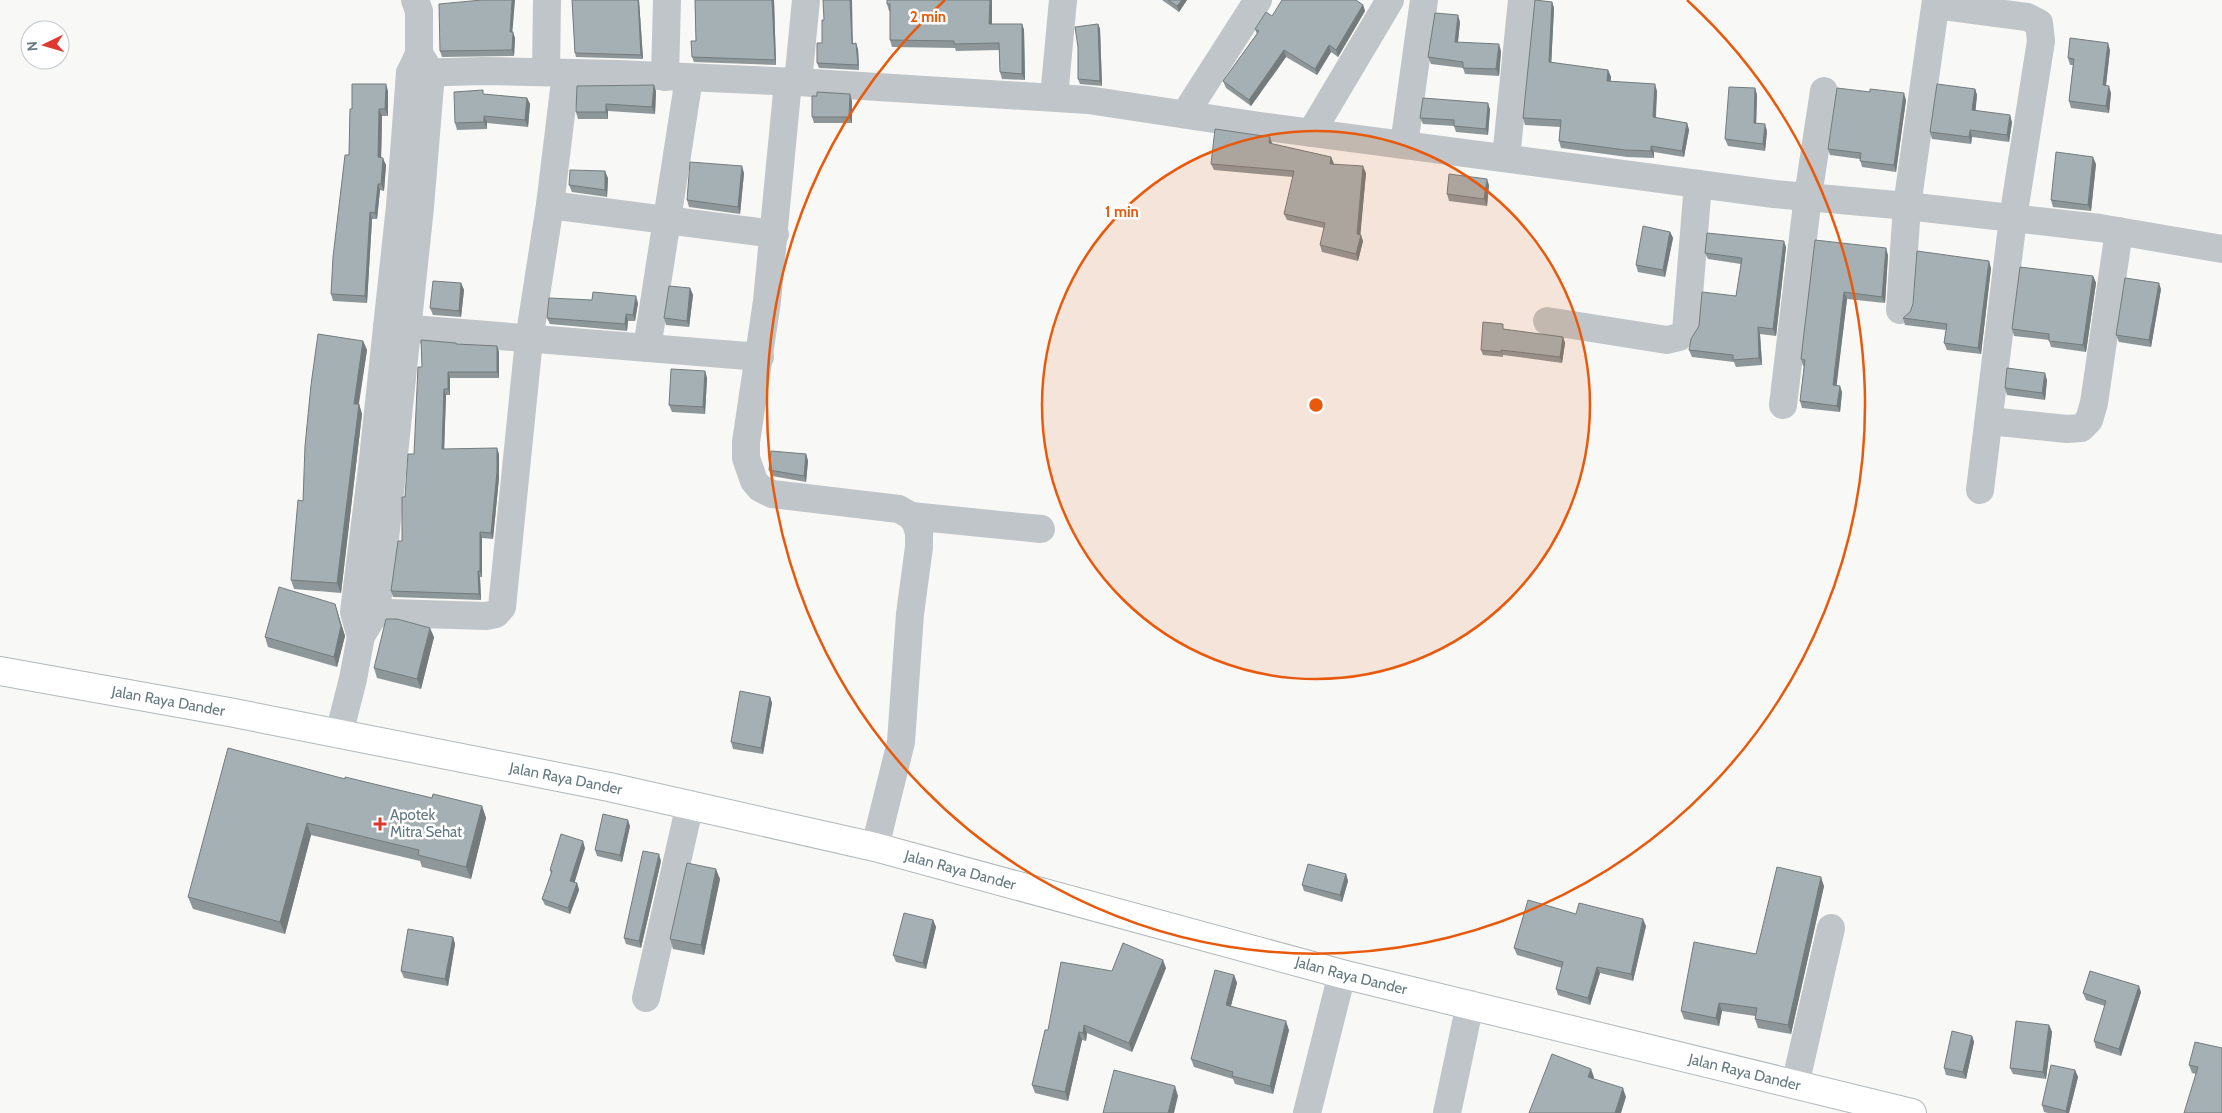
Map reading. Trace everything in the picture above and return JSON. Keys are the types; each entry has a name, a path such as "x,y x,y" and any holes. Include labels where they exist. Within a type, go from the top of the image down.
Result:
{"main road":[{"name":"Jalan Raya Dander","path":"0,671 120,691 690,804 875,847 1342,974 1912,1113"}],"street":[{"path":"339,734 353,680 370,577 410,206 420,67 419,11 415,0"},
{"path":"363,620 486,616 496,614 502,607 529,340 550,205 556,72 547,0"},
{"path":"647,348 667,220 677,77 667,0"},
{"path":"806,0 793,82 760,357 746,442 746,458 754,481 760,488 785,497 899,509 911,516 1041,529"},
{"path":"1054,97 1063,0"},
{"path":"1311,133 1390,0"},
{"path":"1404,145 1424,0"},
{"path":"1506,158 1522,0"},
{"path":"1900,310 1907,206 1936,2 2027,18 2039,22 2041,41 2014,218 1980,490"},
{"path":"1185,114 1251,3"},
{"path":"420,67 793,82 1054,97 1117,103 1311,133 1774,194 2014,218 2119,232 2222,249"},
{"path":"1783,405 1808,196 1824,91"},
{"path":"1547,321 1667,340 1679,337 1686,330 1698,184"},
{"path":"550,205 775,234"},
{"path":"1989,421 2067,429 2081,428 2089,420 2094,403 2119,232"},
{"path":"396,328 760,357"},
{"path":"875,847 898,760 904,720 910,614 919,547 919,533 911,516"},
{"path":"646,998 690,804"},
{"path":"1795,1085 1831,928"},
{"path":"1308,1113 1342,974"},
{"path":"1447,1113 1470,1004"}],"building":[{"path":"482,0 512,0 510,32 513,32 512,50 440,51 439,4"},
{"path":"572,0 638,0 641,55 575,53"},
{"path":"695,0 772,0 775,60 692,57 691,41 696,41"},
{"path":"823,0 850,0 852,44 856,43 858,65 817,63 817,43 822,43"},
{"path":"887,0 990,0 989,24 1022,24 1022,74 1000,72 999,43 954,44 954,41 890,40 890,4 887,4"},
{"path":"1168,0 1182,0 1177,6"},
{"path":"1282,0 1356,0 1363,5 1336,50 1329,45 1315,69 1284,50 1249,100 1223,81 1259,31 1255,29 1266,12 1272,16"},
{"path":"1535,0 1552,2 1549,62 1608,70 1607,81 1655,84 1653,117 1687,123 1682,151 1651,146 1651,151 1625,150 1559,141 1561,120 1523,118"},
{"path":"1435,13 1458,15 1455,42 1499,44 1496,69 1463,68 1463,62 1428,57"},
{"path":"1098,24 1100,81 1078,79 1078,47 1075,27"},
{"path":"2070,38 2108,43 2103,85 2109,86 2106,106 2069,101 2074,59 2068,58"},
{"path":"352,84 386,84 385,109 379,109 378,157 383,158 381,184 378,184 375,213 370,212 365,296 331,294 333,257 345,155 349,155"},
{"path":"1937,84 1975,89 1972,110 2010,115 2007,135 1970,130 1969,137 1930,132"},
{"path":"654,85 652,107 606,104 606,112 576,112 577,86"},
{"path":"1729,87 1755,88 1754,123 1765,124 1763,144 1725,139"},
{"path":"1837,88 1870,92 1870,89 1904,93 1894,165 1860,161 1861,153 1828,149"},
{"path":"483,90 483,94 527,98 525,120 484,116 484,122 455,123 454,92"},
{"path":"817,92 850,94 849,117 812,117 812,96 817,96"},
{"path":"1423,98 1488,103 1486,129 1454,126 1454,120 1420,118"},
{"path":"1215,129 1270,137 1269,143 1331,157 1330,164 1363,166 1357,234 1361,235 1356,254 1320,245 1325,223 1284,214 1294,171 1211,164"},
{"path":"2056,152 2093,157 2088,205 2051,200"},
{"path":"690,162 742,166 738,207 687,200"},
{"path":"570,170 605,171 605,190 569,185"},
{"path":"1449,174 1487,179 1484,199 1447,194"},
{"path":"1643,226 1670,232 1663,270 1636,265"},
{"path":"1707,233 1784,241 1773,329 1758,327 1759,358 1733,360 1733,355 1689,350 1691,339 1699,326 1702,292 1736,296 1742,258 1705,253"},
{"path":"1815,240 1886,248 1882,297 1844,292 1833,385 1840,386 1837,406 1800,401 1805,360 1801,359"},
{"path":"1917,251 1989,261 1978,348 1944,343 1947,324 1903,318 1910,312 1913,304"},
{"path":"2020,267 2093,276 2083,345 2049,341 2049,334 2012,329"},
{"path":"2125,278 2159,283 2149,340 2116,335"},
{"path":"433,281 461,283 459,311 430,308"},
{"path":"669,286 690,288 687,321 664,318"},
{"path":"593,292 636,296 633,315 626,314 625,324 547,318 549,298 592,300"},
{"path":"1483,322 1503,324 1503,329 1563,337 1560,357 1501,350 1501,352 1481,350"},
{"path":"318,334 363,341 354,404 359,404 337,583 291,580 298,500 303,501 305,446"},
{"path":"421,340 497,346 497,372 448,372 448,389 444,389 442,449 497,448 497,472 491,533 480,532 479,594 391,591 398,541 402,541 402,497 405,497 408,454 414,454 418,367 422,367"},
{"path":"2007,368 2045,373 2042,393 2005,388"},
{"path":"671,369 705,371 703,407 669,405"},
{"path":"771,451 806,454 804,476 769,470"},
{"path":"279,587 335,604 341,626 334,657 265,637"},
{"path":"386,619 397,619 430,628 417,679 374,668"},
{"path":"740,691 770,697 761,748 731,742"},
{"path":"228,748 345,779 345,777 432,798 433,794 482,806 466,867 418,855 419,850 307,823 280,922 188,897"},
{"path":"603,814 628,820 620,855 595,850"},
{"path":"561,834 583,841 570,881 577,883 568,908 542,899 552,871 550,870"},
{"path":"643,851 659,854 639,941 624,938"},
{"path":"687,863 716,869 701,945 670,939"},
{"path":"1308,864 1346,874 1340,895 1302,885"},
{"path":"1777,867 1821,877 1788,1025 1755,1019 1757,1008 1719,1003 1716,1018 1681,1011 1694,942 1756,954"},
{"path":"1528,900 1576,914 1579,903 1643,919 1631,974 1597,967 1588,998 1556,989 1563,962 1514,948"},
{"path":"904,913 933,920 923,963 893,955"},
{"path":"408,929 453,937 445,979 401,971"},
{"path":"1123,943 1163,960 1129,1043 1084,1025 1083,1033 1079,1032 1065,1092 1032,1085 1045,1030 1048,1030 1061,962 1112,971"},
{"path":"1215,970 1234,975 1226,1005 1286,1021 1270,1086 1232,1076 1233,1072 1191,1059"},
{"path":"2090,971 2139,986 2119,1049 2094,1041 2106,1001 2083,993"},
{"path":"2016,1021 2049,1025 2043,1072 2010,1068"},
{"path":"1952,1031 1972,1036 1963,1072 1944,1068"},
{"path":"2195,1042 2222,1048 2222,1113 2184,1113 2198,1067 2189,1065"},
{"path":"1552,1054 1591,1069 1588,1077 1623,1088 1615,1113 1529,1113"},
{"path":"2051,1065 2075,1070 2066,1111 2042,1105"},
{"path":"1114,1070 1175,1086 1168,1113 1103,1113"}],"place":[{"name":"Apotek Mitra Sehat","path":"380,824"}]}
